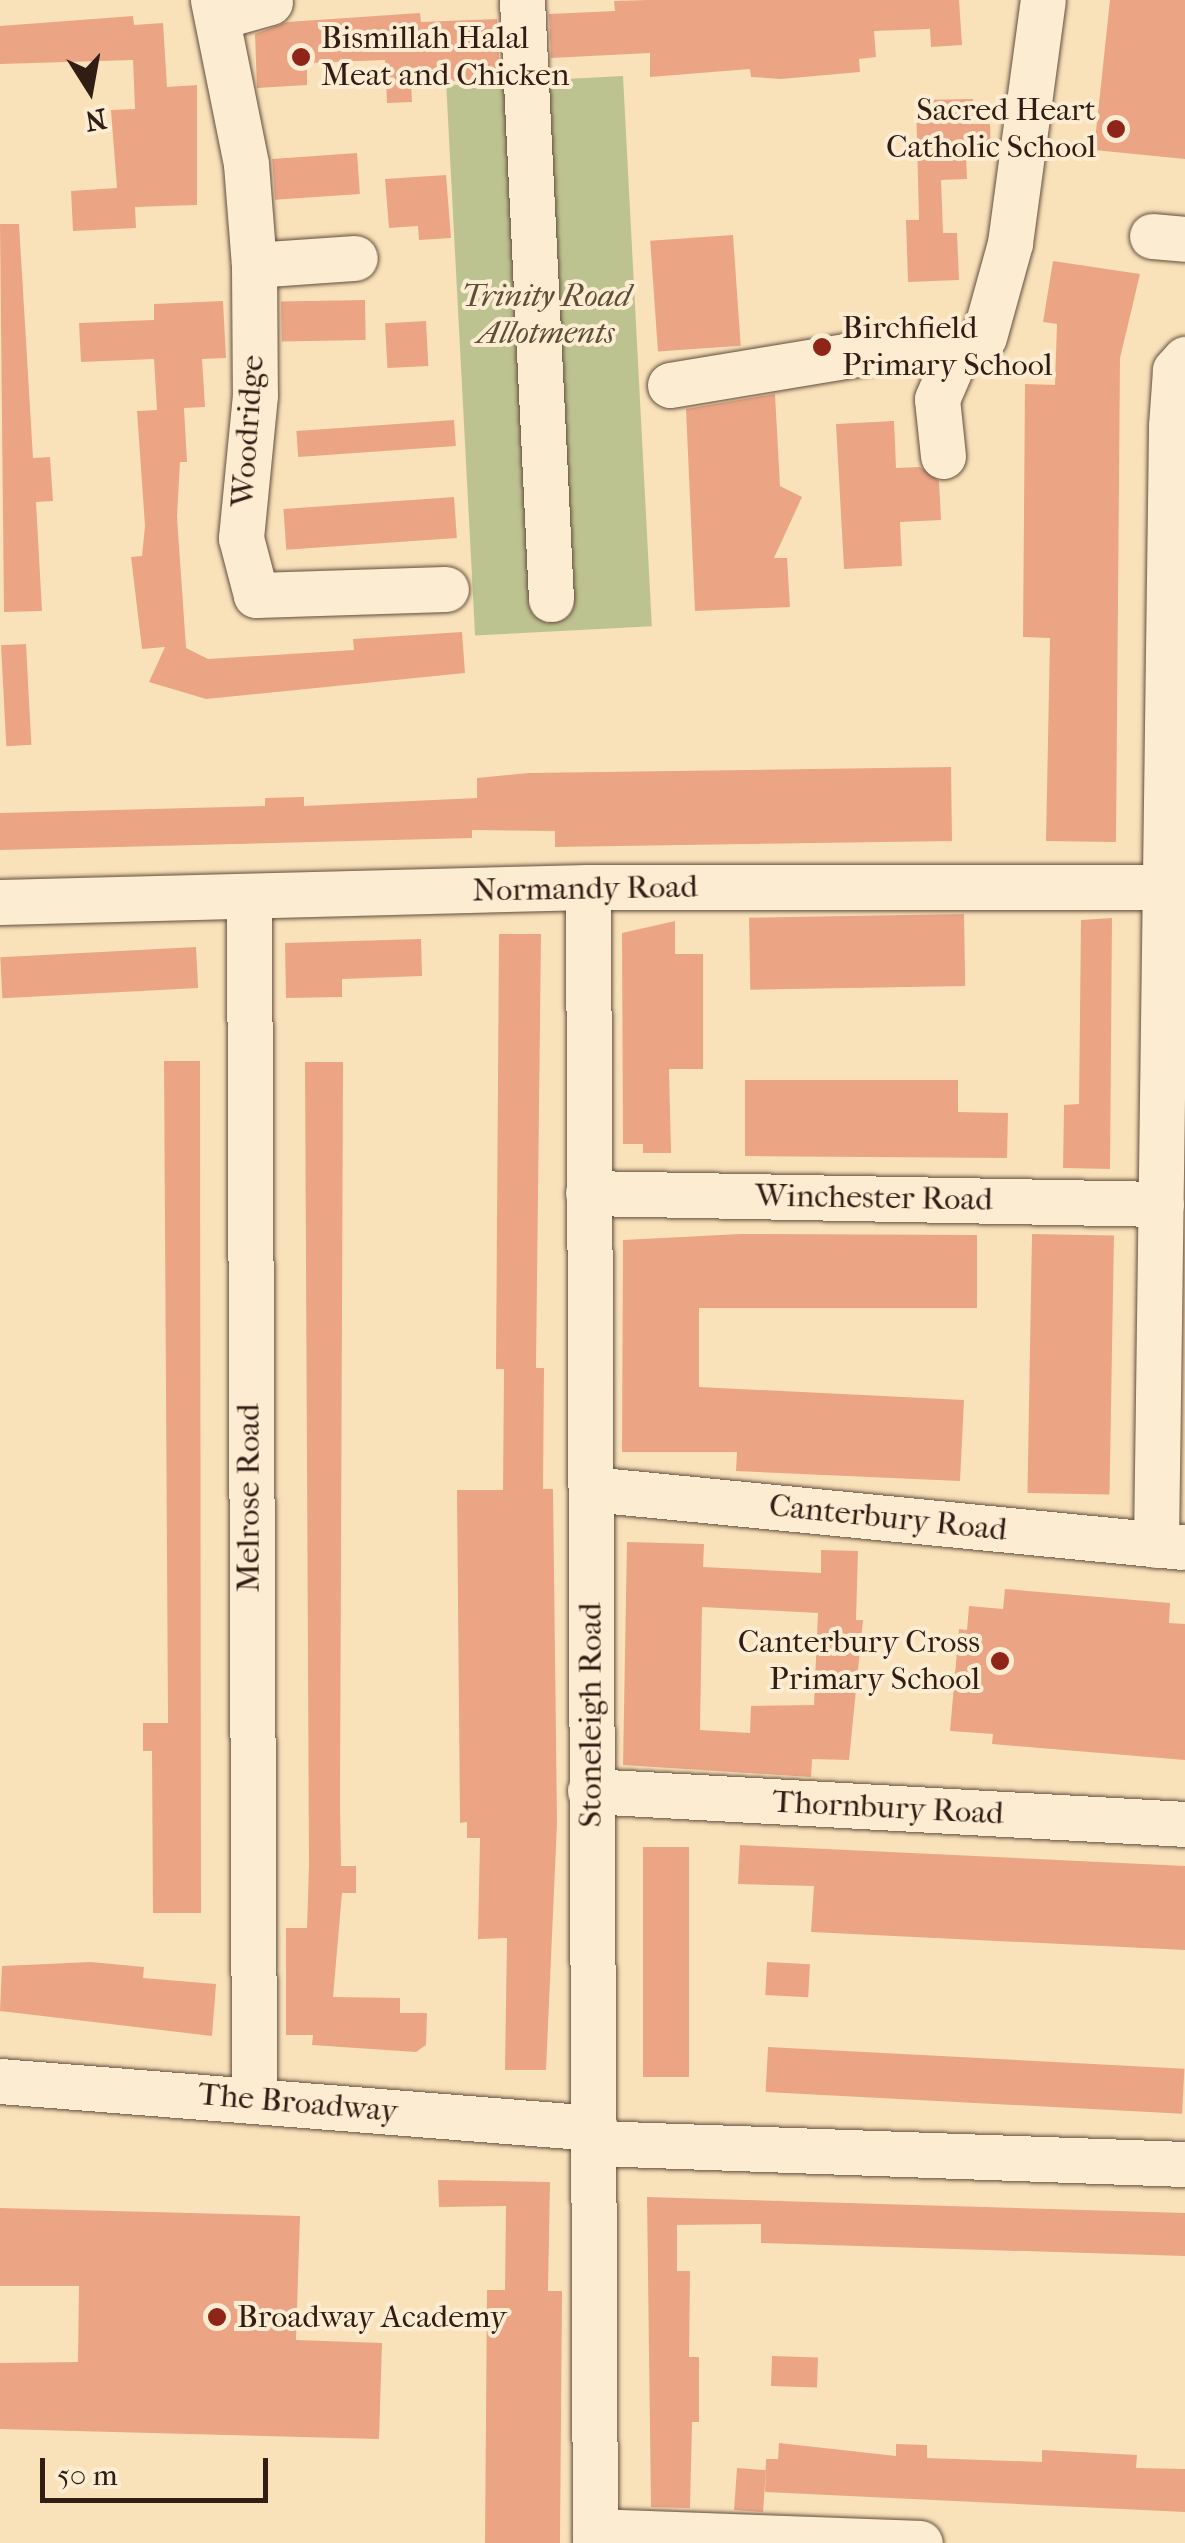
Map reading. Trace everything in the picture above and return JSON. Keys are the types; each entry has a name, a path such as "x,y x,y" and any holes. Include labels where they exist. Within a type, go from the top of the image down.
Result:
{"street":[{"path":"522,0 551,600"},
{"path":"943,456 937,399 956,355 984,338 1010,243 1043,0"},
{"path":"215,8 270,2"},
{"name":"Woodridge","path":"215,8 246,164 254,265 254,395 237,597 446,589"},
{"path":"254,265 355,258"},
{"path":"670,384 894,348 956,355"},
{"path":"1170,1546 1161,1204 1170,887 1170,426 1175,370 1185,360"},
{"name":"Normandy Road","path":"0,902 588,887 1170,887"},
{"name":"Stoneleigh Road","path":"588,887 595,2537"},
{"name":"Melrose Road","path":"249,898 254,2098"},
{"name":"Winchester Road","path":"588,1193 1161,1204"},
{"name":"Canterbury Road","path":"591,1488 1170,1546"},
{"name":"Thornbury Road","path":"590,1791 1185,1824"},
{"name":"The Broadway","path":"0,2081 254,2098 595,2135 1185,2164"},
{"path":"595,2537 920,2543"}],"green space":[{"name":"Trinity Road Allotments","path":"623,76 652,626 475,636 446,85"}],"building":[{"path":"959,0 962,45 931,47 930,29 874,31 876,57 859,59 860,72 781,79 751,77 750,69 650,77 650,53 551,58 549,14 615,11 614,1"},
{"path":"1110,0 1185,0 1185,159 1094,150"},
{"path":"420,13 421,22 497,19 500,78 411,84 412,102 387,103 385,60 307,63 307,85 257,88 255,34 287,22"},
{"path":"133,16 134,25 163,23 167,87 197,85 197,205 135,207 136,228 73,231 71,191 117,188 111,110 135,109 133,60 0,64 0,26"},
{"path":"973,99 973,124 990,124 991,154 966,155 967,179 941,180 943,233 957,233 959,280 908,282 906,220 919,220 916,100"},
{"path":"357,153 360,194 275,200 272,159"},
{"path":"446,175 451,238 419,240 418,226 389,228 385,179"},
{"path":"0,224 19,224 33,458 50,457 53,501 36,502 42,611 4,612"},
{"path":"733,235 741,346 658,352 650,241"},
{"path":"1053,261 1140,274 1120,358 1116,842 1046,841 1050,638 1023,637 1025,384 1055,385 1057,324 1043,322"},
{"path":"365,300 366,340 282,341 281,301"},
{"path":"223,301 226,358 202,359 205,407 184,408 187,462 180,462 177,517 186,648 208,659 354,650 353,639 462,632 465,673 206,699 149,682 165,647 142,649 131,557 142,556 145,526 137,411 157,410 154,359 81,362 79,323 154,320 154,304"},
{"path":"426,321 428,366 387,368 385,323"},
{"path":"775,394 780,486 802,497 774,558 787,558 790,607 695,611 686,409"},
{"path":"454,420 456,446 298,457 296,431"},
{"path":"894,421 896,468 920,467 939,481 941,520 900,522 902,566 844,569 836,424"},
{"path":"454,497 457,538 286,550 283,509"},
{"path":"26,644 31,745 6,746 1,645"},
{"path":"951,767 952,841 555,847 555,831 472,830 472,838 0,850 0,813 265,806 265,798 304,797 304,806 477,798 477,778 529,773"},
{"path":"964,914 965,986 750,990 749,918"},
{"path":"1112,918 1110,1169 1063,1168 1064,1105 1079,1104 1081,920"},
{"path":"675,921 675,954 703,954 703,1069 669,1069 671,1153 643,1153 643,1144 623,1144 622,933"},
{"path":"499,934 541,934 536,1368 544,1368 543,1489 553,1489 557,1823 546,2070 505,2070 507,1938 478,1939 480,1838 467,1838 467,1822 460,1823 457,1490 503,1490 504,1369 496,1369"},
{"path":"421,939 422,976 342,979 342,997 286,998 285,943"},
{"path":"196,947 198,988 2,998 0,957"},
{"path":"164,1061 200,1061 201,1913 153,1913 152,1751 143,1751 143,1723 168,1723"},
{"path":"305,1062 343,1062 340,1803 341,1866 356,1866 356,1893 342,1893 333,1997 400,1998 400,2013 427,2013 426,2045 416,2052 312,2045 313,2035 286,2035 286,1928 307,1928 309,1866"},
{"path":"745,1080 958,1080 958,1112 1008,1113 1007,1158 745,1156"},
{"path":"740,1234 977,1235 977,1308 699,1308 699,1387 964,1400 960,1481 736,1471 737,1452 622,1452 623,1240"},
{"path":"1032,1234 1114,1235 1109,1494 1027,1493"},
{"path":"627,1542 704,1544 703,1567 821,1573 821,1550 858,1551 856,1620 863,1620 849,1760 812,1759 811,1777 623,1765","holes":["702,1607 818,1613 814,1705 751,1706 750,1733 700,1730"]},
{"path":"1005,1589 1170,1603 1169,1623 1185,1624 1185,1760 992,1744 993,1734 950,1731 959,1629 967,1630 969,1606 1003,1609"},
{"path":"740,1845 1185,1866 1185,1950 811,1932 814,1886 738,1884"},
{"path":"643,1847 689,1847 689,2077 643,2077"},
{"path":"91,1962 144,1967 143,1978 216,1984 212,2036 0,2011 2,1966"},
{"path":"767,1962 810,1964 808,1997 765,1995"},
{"path":"768,2047 1184,2069 1182,2114 766,2092"},
{"path":"438,2180 550,2182 548,2291 562,2291 560,2543 485,2543 487,2290 505,2290 506,2206 439,2207"},
{"path":"647,2197 1185,2213 1185,2256 761,2243 761,2224 677,2225 677,2271 690,2271 689,2357 699,2357 699,2422 692,2422 690,2508 651,2507"},
{"path":"0,2208 300,2216 296,2340 382,2343 379,2439 0,2429 0,2363 78,2362 79,2286 0,2286"},
{"path":"772,2356 818,2358 817,2388 771,2386"},
{"path":"779,2443 896,2456 896,2444 927,2445 927,2458 1042,2462 1042,2450 1137,2455 1136,2468 1185,2469 1185,2512 765,2492 766,2459 778,2459"},
{"path":"737,2468 766,2470 763,2512 734,2510"}],"place":[{"name":"Bismillah Halal Meat and Chicken","path":"301,57"},
{"name":"Sacred Heart Catholic School","path":"1116,129"},
{"name":"Birchfield Primary School","path":"822,347"},
{"name":"Canterbury Cross Primary School","path":"1000,1661"},
{"name":"Broadway Academy","path":"217,2317"}]}
